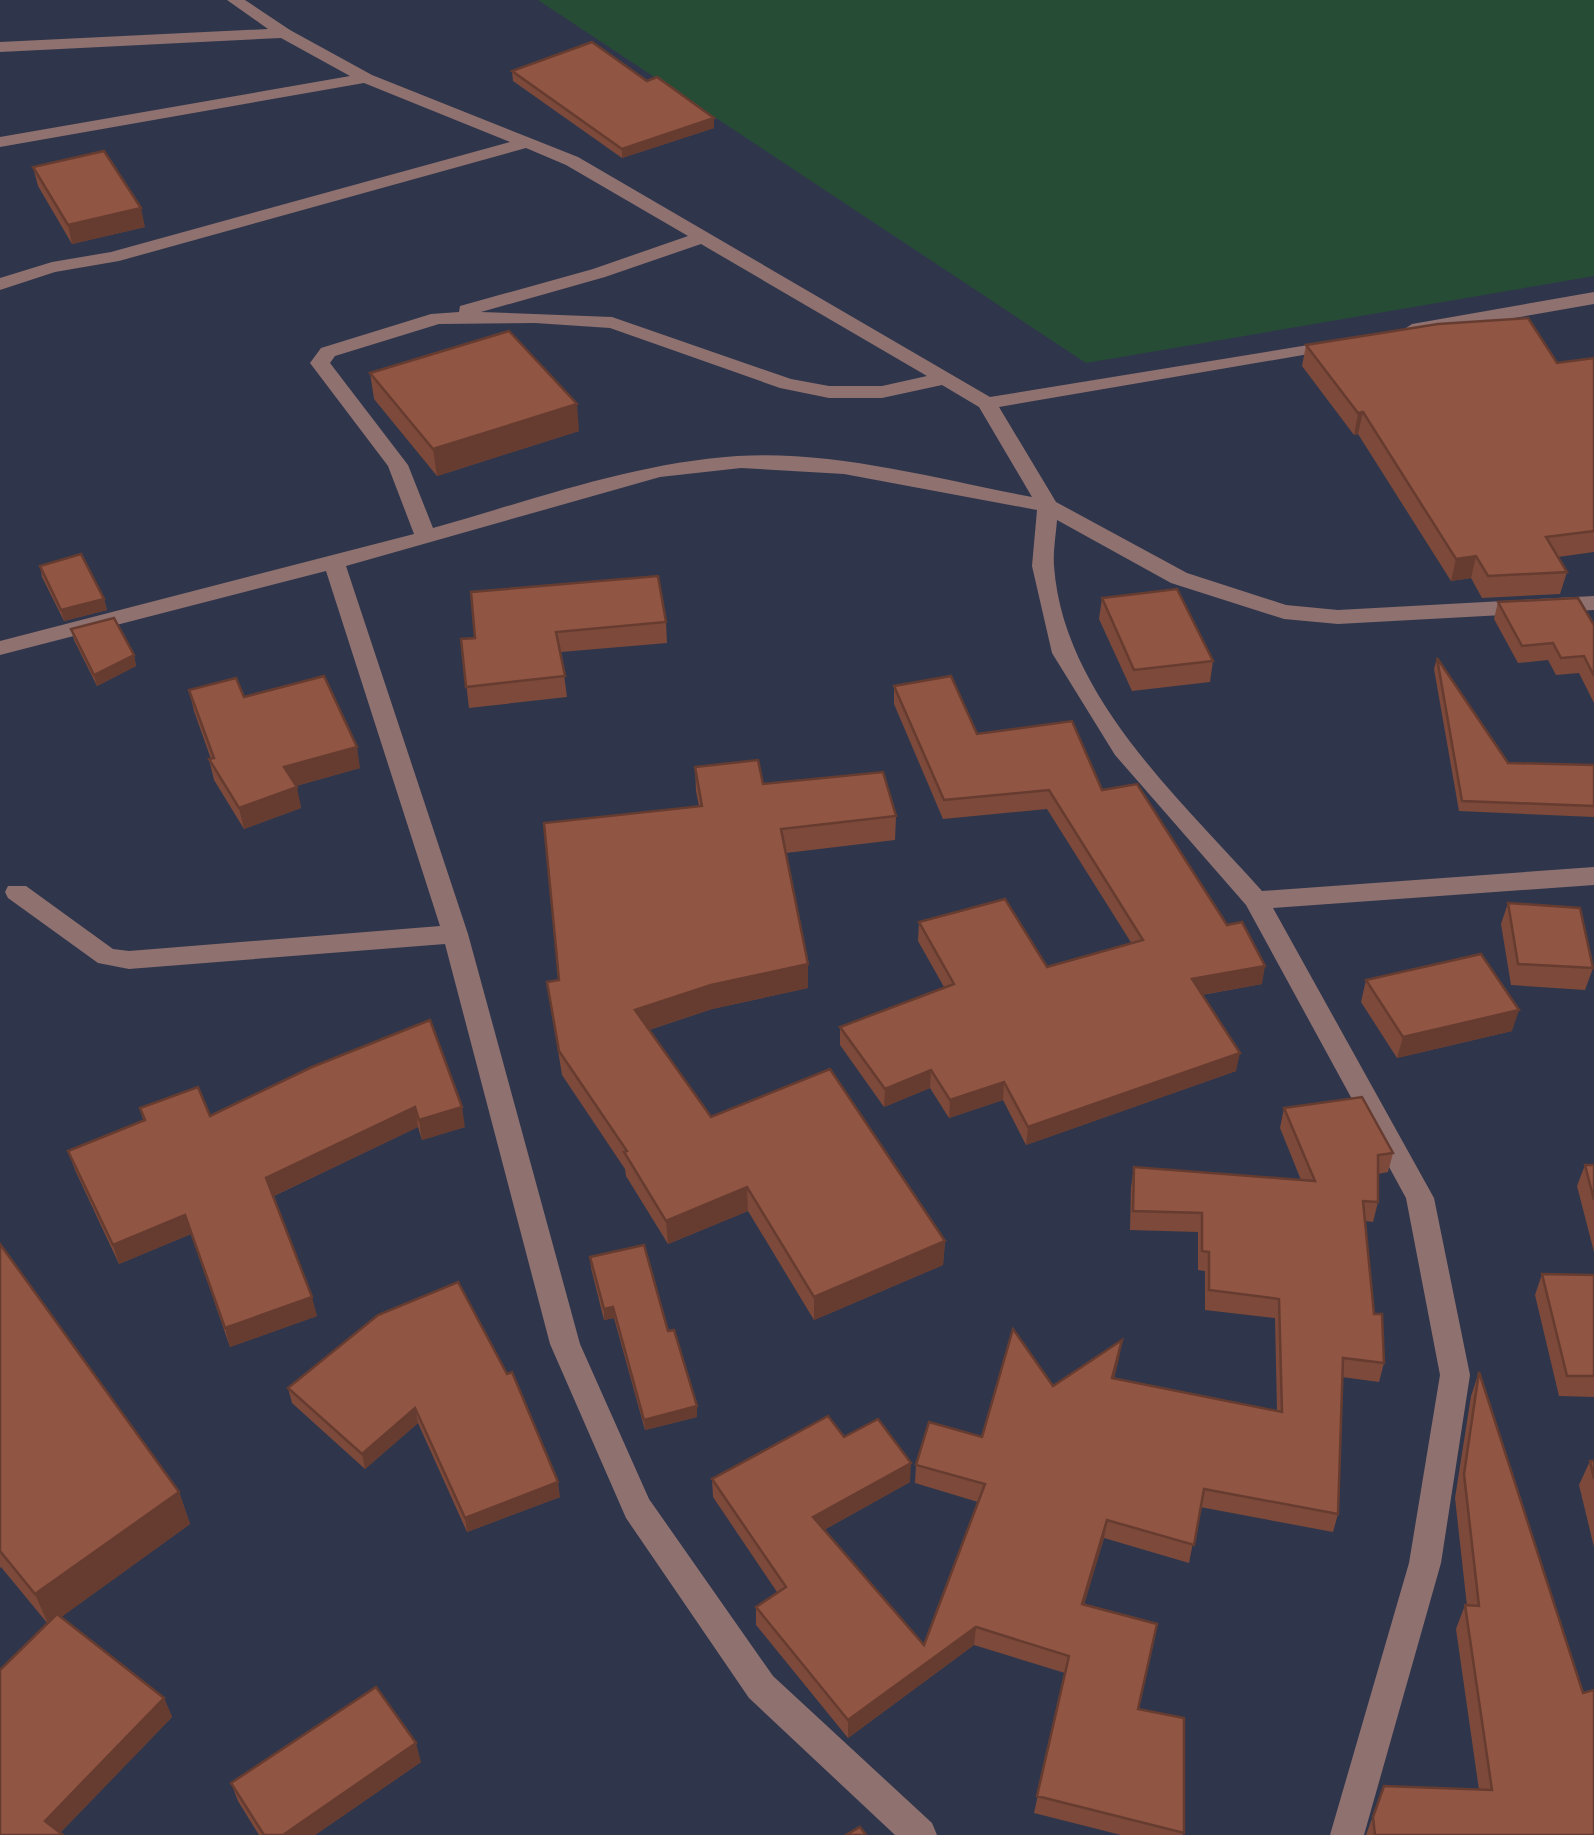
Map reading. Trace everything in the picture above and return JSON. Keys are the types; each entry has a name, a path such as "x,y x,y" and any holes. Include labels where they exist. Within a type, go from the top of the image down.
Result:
{"street":[{"path":"235,0 284,33 366,78 572,161 987,404 1048,506 1043,566 1063,653 1123,750 1256,900 1420,1198 1455,1375 1425,1563 1346,1835"},
{"path":"0,48 284,33"},
{"path":"0,142 366,78"},
{"path":"0,284 52,267 113,257 530,142"},
{"path":"426,537 398,465 320,363 328,352 600,273 704,236"},
{"path":"1398,332 1594,298"},
{"path":"438,318 535,317 612,323 787,384 829,392 882,392 947,378"},
{"path":"987,404 1359,339"},
{"path":"0,648 334,563 660,470 741,462 844,468 1048,506 1178,578 1284,612 1338,617 1594,603"},
{"path":"334,563 455,934 565,1344 636,1508 760,1686 920,1835"},
{"path":"1256,900 1594,876"},
{"path":"17,892 106,956 129,960 455,934"}],"green space":[{"path":"538,0 1594,0 1594,276 1086,363"}],"building":[{"path":"592,42 647,81 657,77 714,118 622,149 512,71"},
{"path":"104,151 141,208 68,225 33,167"},
{"path":"1528,318 1557,363 1594,358 1594,531 1546,537 1567,572 1488,576 1476,556 1456,559 1363,412 1358,413 1306,345 1438,324"},
{"path":"509,331 577,404 433,449 370,373"},
{"path":"81,554 104,599 61,610 40,566"},
{"path":"658,576 666,622 556,632 565,676 466,687 461,639 475,638 471,592"},
{"path":"1177,589 1213,661 1134,670 1102,598"},
{"path":"1578,598 1594,625 1594,676 1584,656 1561,658 1553,643 1522,646 1498,602"},
{"path":"114,618 134,655 94,675 71,629"},
{"path":"1437,658 1508,763 1594,765 1594,806 1462,801"},
{"path":"324,676 357,747 284,767 297,787 239,808 209,759 214,758 189,690 236,678 244,697"},
{"path":"951,676 977,734 1072,721 1102,790 1137,784 1227,925 1242,922 1265,966 1192,979 1240,1053 1028,1127 1004,1082 950,1100 931,1070 885,1089 840,1027 954,984 919,922 1005,899 1047,967 1143,940 1049,790 944,800 894,686"},
{"path":"758,760 763,784 883,772 896,816 781,829 808,964 711,985 635,1010 711,1117 830,1069 945,1241 814,1297 747,1187 666,1221 624,1152 627,1151 559,1051 547,982 559,980 544,823 702,806 695,767"},
{"path":"1508,903 1580,908 1593,968 1518,964"},
{"path":"1481,954 1519,1010 1403,1037 1366,980"},
{"path":"430,1020 462,1107 419,1120 415,1107 266,1178 312,1297 225,1328 185,1215 113,1245 68,1151 145,1120 140,1108 198,1087 210,1116 312,1067"},
{"path":"1362,1097 1393,1153 1378,1155 1378,1202 1363,1201 1374,1314 1382,1314 1384,1363 1343,1358 1338,1514 1204,1489 1194,1545 1107,1520 1082,1604 1157,1624 1138,1709 1184,1718 1184,1833 1037,1796 1069,1656 976,1627 848,1720 756,1607 786,1587 712,1479 828,1416 844,1437 878,1419 911,1463 813,1517 924,1645 985,1484 916,1465 929,1422 982,1437 1013,1329 1053,1386 1122,1340 1112,1378 1282,1412 1279,1299 1209,1290 1209,1252 1202,1251 1202,1213 1133,1211 1134,1167 1315,1181 1284,1108"},
{"path":"1585,1165 1594,1165 1594,1200"},
{"path":"0,1244 179,1492 35,1594 0,1551"},
{"path":"644,1245 668,1331 674,1330 697,1406 644,1420 613,1307 604,1309 590,1257"},
{"path":"1542,1274 1594,1275 1594,1376 1567,1376"},
{"path":"458,1282 507,1374 512,1372 558,1482 465,1518 415,1408 362,1454 288,1388 378,1315"},
{"path":"1479,1372 1583,1693 1594,1690 1594,1835 1375,1835 1373,1817 1384,1786 1492,1790 1465,1605 1479,1606 1464,1474"},
{"path":"57,1614 164,1698 45,1821 63,1835 0,1835 0,1670"},
{"path":"376,1687 416,1743 283,1835 264,1835 231,1783"},
{"path":"860,1827 866,1835 846,1835"}]}
